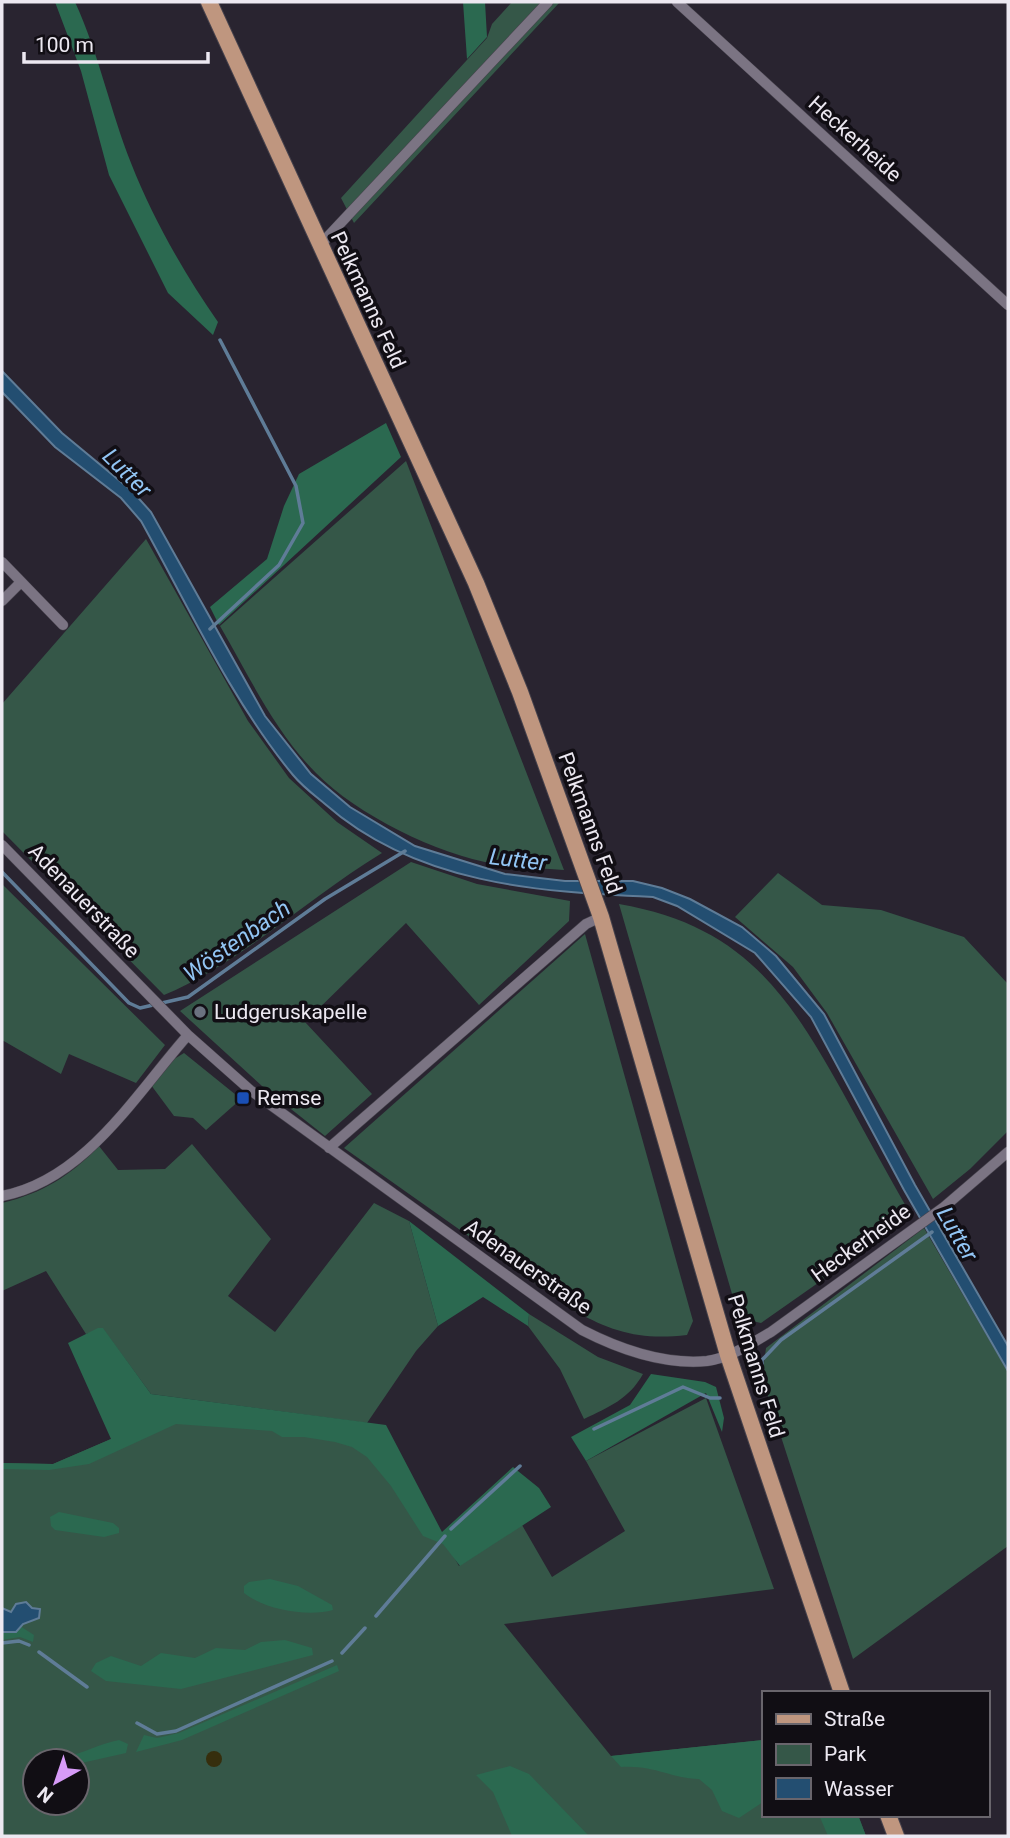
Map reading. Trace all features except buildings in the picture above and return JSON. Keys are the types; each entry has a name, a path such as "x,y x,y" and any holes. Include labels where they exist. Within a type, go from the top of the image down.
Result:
{"main road":[{"name":"Pelkmanns Feld","path":"209,2 475,583 520,692 582,861 728,1355 841,1691"},
{"path":"889,1817 895,1836"}],"street":[{"path":"320,245 548,2"},
{"name":"Heckerheide","path":"677,2 1008,305"},
{"path":"2,562 63,625"},
{"path":"2,601 21,582"},
{"name":"Adenauerstraße","path":"2,845 188,1035 250,1090 582,1330 608,1343 653,1356 708,1361 728,1355"},
{"path":"329,1148 598,911"},
{"path":"2,1196 29,1190 76,1161 188,1035"},
{"name":"Heckerheide","path":"728,1355 771,1332 944,1207 1008,1152"}],"green space":[{"path":"55,2 75,2 140,184 170,245 218,322 213,335 168,293 109,175 81,71"},
{"path":"463,2 485,2 487,37 467,59"},
{"path":"512,2 560,2 354,223 341,198 487,38 492,24"},
{"path":"386,423 401,457 219,625 210,607 267,559 284,506 299,474"},
{"path":"406,461 564,870 520,867 472,859 399,831 353,804 316,773 288,740 220,626"},
{"path":"146,539 248,721 289,778 337,822 382,853 220,966 164,995 2,831 2,704"},
{"path":"411,862 477,884 570,901 569,921 479,1005 406,923 305,1022 372,1094 325,1136 262,1086 180,1011"},
{"path":"778,873 822,905 881,910 964,937 1008,984 1008,1131 970,1169 933,1199 827,1013 793,967 735,917"},
{"path":"2,884 165,1045 136,1083 69,1054 61,1074 2,1040"},
{"path":"619,904 661,914 697,928 728,946 755,967 801,1022 912,1217 761,1323 739,1318"},
{"path":"585,934 693,1321 687,1335 629,1333 603,1325 575,1311 344,1148"},
{"path":"184,1053 241,1099 206,1130 193,1118 174,1116 151,1085 171,1061"},
{"path":"192,1144 271,1239 228,1296 275,1332 374,1203 409,1221 438,1326 416,1351 367,1423 151,1394 103,1329 86,1334 46,1271 2,1291 2,1203 55,1182 99,1146 118,1170 165,1169"},
{"path":"409,1221 529,1314 528,1326 483,1297 438,1326"},
{"path":"924,1228 1008,1372 1008,1546 853,1659 762,1378 766,1348"},
{"path":"529,1314 598,1357 643,1374 625,1396 584,1419 560,1369 528,1326"},
{"path":"103,1328 151,1394 386,1425 442,1532 513,1467 539,1488 551,1507 460,1566 443,1544 423,1536 391,1486 367,1457 352,1447 335,1442 282,1437 272,1431 176,1424 89,1464 49,1470 2,1469 2,1463 53,1464 111,1439 68,1343"},
{"path":"651,1374 705,1382 716,1387 724,1418 722,1432 706,1393 586,1461 571,1437 630,1405"},
{"path":"706,1398 774,1589 504,1624 611,1756 762,1740 762,1817 859,1817 866,1836 2,1836 2,1463 53,1464 111,1439 144,1414 382,1431 459,1566 522,1525 552,1577 625,1531 586,1461"},
{"path":"59,1512 113,1523 119,1528 119,1533 104,1537 55,1530 51,1526 50,1517"},
{"path":"270,1579 298,1586 332,1605 333,1610 312,1613 275,1608 244,1593 244,1586 249,1582"},
{"path":"20,1626 34,1635 33,1642 20,1637 2,1640 2,1632 16,1632"},
{"path":"285,1640 312,1648 313,1655 181,1689 106,1681 91,1671 96,1663 111,1656 141,1666 161,1653 195,1658 216,1648 245,1650 261,1642"},
{"path":"337,1665 339,1671 182,1740 136,1752 144,1735 157,1738 179,1733"},
{"path":"119,1740 128,1744 126,1753 91,1761 91,1749"},
{"path":"762,1740 762,1803 739,1818 722,1811 712,1790 699,1779 643,1768 621,1767 611,1756"},
{"path":"510,1766 529,1774 589,1836 512,1836 493,1792 476,1775"},
{"path":"820,1817 859,1817 866,1836 828,1836"}],"sand":[{"path":"214,1751 220,1753 220,1765 214,1767 208,1765 206,1759 208,1753"}],"water":[{"path":"2,371 62,433 132,491 151,512 265,716 311,774 350,807 415,846 505,874 565,881 633,881 662,888 690,899 742,927 776,956 824,1014 915,1185 1008,1346 1008,1371 904,1190 811,1017 755,953 677,906 653,897 566,892 522,886 480,879 438,867 398,852 360,831 325,804 293,775 250,717 141,521 121,498 55,447 2,392"},
{"path":"26,1602 32,1608 40,1609 39,1618 23,1624 16,1632 2,1632 2,1608 11,1612 16,1604"}],"waterway":[{"path":"210,629 279,565 303,523 296,486 220,340"},
{"name":"Wöstenbach","path":"2,872 129,1003 140,1008 188,997 325,899 405,851"},
{"name":"Lutter","path":"756,1386 762,1383 762,1360 781,1340 932,1232"},
{"path":"594,1429 683,1387 710,1398 720,1398"},
{"path":"451,1529 520,1466"},
{"path":"376,1616 445,1536"},
{"path":"342,1653 365,1628"},
{"path":"2,1643 19,1641 29,1645"},
{"path":"39,1652 87,1687"},
{"path":"137,1723 157,1734 176,1731 332,1661"}],"place":[{"name":"Ludgeruskapelle","path":"200,1012"},
{"name":"Remse","path":"243,1098"}]}
